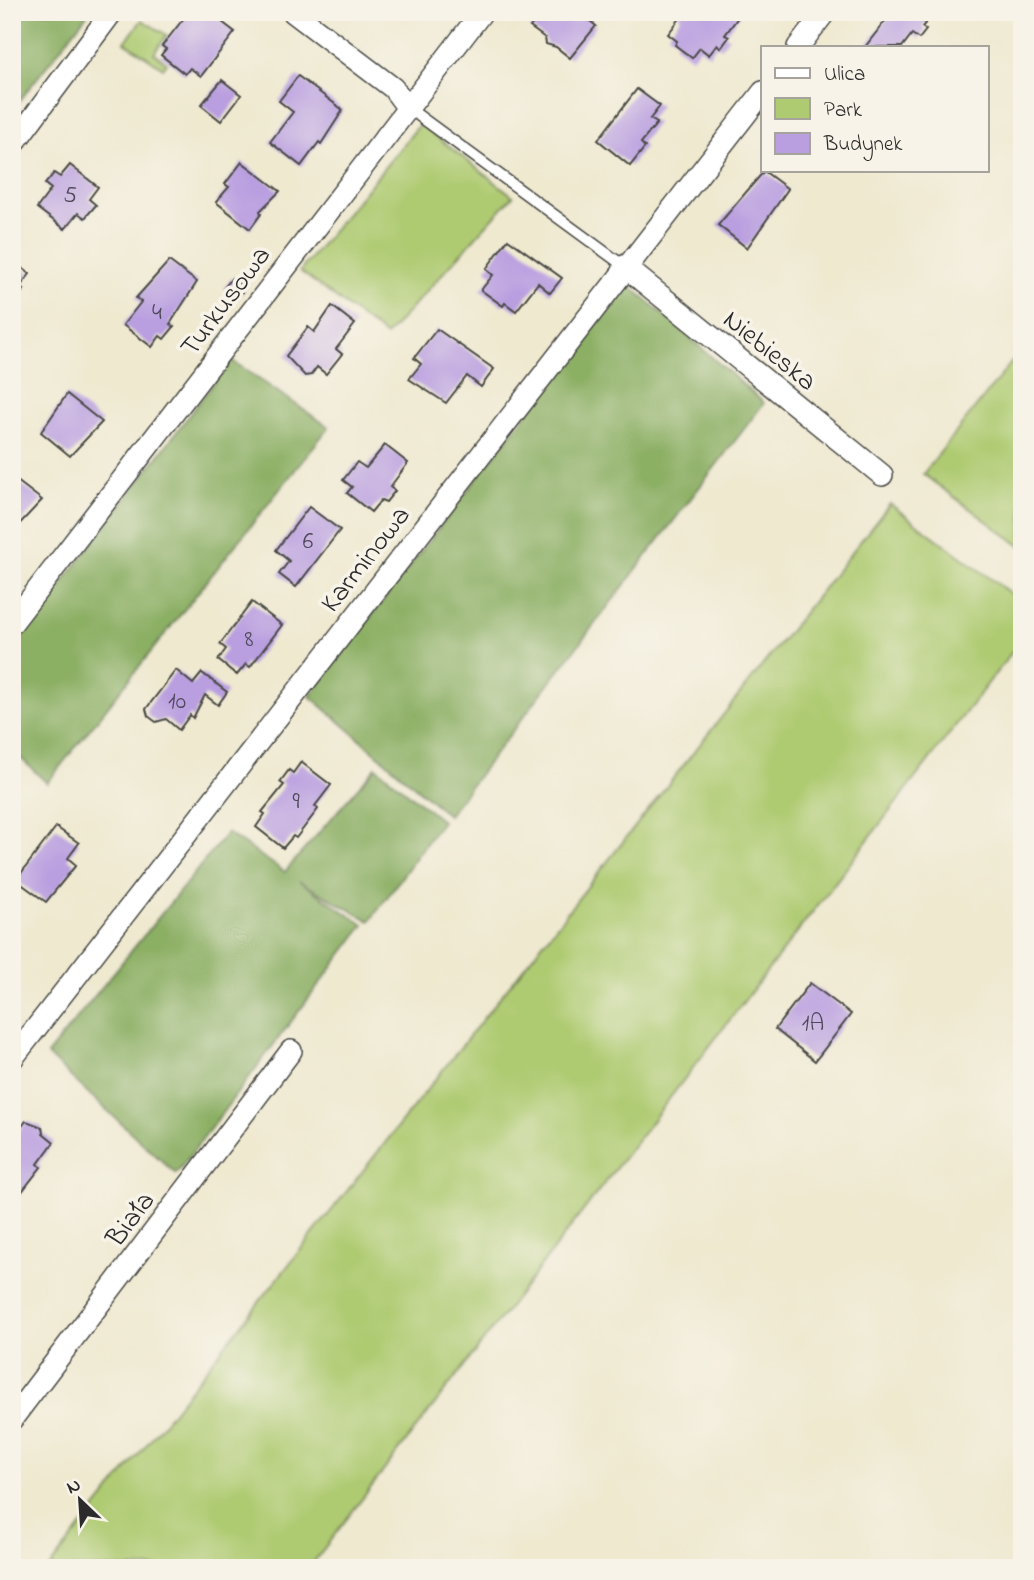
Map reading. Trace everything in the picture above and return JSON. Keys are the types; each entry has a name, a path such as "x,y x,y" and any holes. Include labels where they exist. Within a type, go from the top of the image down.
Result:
{"street":[{"path":"12,146 112,12"},
{"path":"293,12 393,88 407,107"},
{"name":"Turkusowa","path":"12,623 482,12"},
{"path":"799,46 825,12"},
{"name":"Karminowa","path":"12,1059 624,266 761,95"},
{"name":"Niebieska","path":"624,266 882,475"},
{"name":"Biała","path":"12,1419 291,1051"}],"lane":[{"path":"407,107 624,266"}],"green space":[{"path":"12,12 89,12 12,110"},
{"path":"142,20 167,35 154,53 167,63 163,68 125,42"},
{"path":"420,124 513,196 386,336 300,271"},
{"path":"627,283 764,403 448,815 310,696"},
{"path":"1022,349 1022,547 923,474"},
{"path":"231,360 329,427 47,783 12,750 12,649"},
{"path":"890,504 1022,602 1022,639 309,1568 49,1568"},
{"path":"376,767 442,821 370,921 299,881 364,925 176,1174 47,1055 227,833 285,872"}],"building":[{"path":"177,12 209,12 235,32 201,76 190,68 185,74 161,55 166,49 162,46 184,18"},
{"path":"542,12 595,12 589,20 596,26 570,58 556,47 546,44 545,38 530,27"},
{"path":"681,12 742,12 725,35 729,37 721,48 717,45 709,55 700,48 692,58 675,45 677,41 668,34 681,17 678,15"},
{"path":"884,12 933,14 922,27 926,30 919,39 912,34 903,46 866,46 889,16"},
{"path":"298,76 343,110 321,144 319,142 301,166 270,142 293,112 279,101"},
{"path":"222,80 241,95 221,121 201,105"},
{"path":"637,89 660,106 650,119 657,123 641,143 645,147 630,166 598,140"},
{"path":"242,162 280,191 260,211 261,214 250,229 216,202 229,187 225,184"},
{"path":"70,165 98,187 89,199 96,205 85,218 78,213 65,229 37,208 51,189 45,184 54,173 60,177"},
{"path":"763,172 788,189 747,248 718,225"},
{"path":"508,239 562,278 550,293 538,283 516,311 505,303 503,306 481,290 493,275 486,269"},
{"path":"12,260 30,274 20,287 24,290 12,303"},
{"path":"169,261 197,282 170,324 174,327 164,339 160,336 152,347 123,325 141,302 136,298"},
{"path":"232,278 245,288 237,299 224,288"},
{"path":"332,306 355,324 336,349 342,354 326,374 317,367 311,375 305,376 286,356 308,327 314,332"},
{"path":"437,329 494,369 481,387 467,376 446,403 409,379 421,364 414,358"},
{"path":"67,394 102,422 70,456 41,432"},
{"path":"385,445 408,463 390,487 395,491 386,502 381,500 371,512 347,493 352,487 343,480 357,462 366,468"},
{"path":"12,477 42,500 12,532"},
{"path":"309,507 340,530 296,587 279,574 289,561 276,550"},
{"path":"252,602 282,625 250,667 246,664 237,675 218,660 226,649 220,644"},
{"path":"176,670 193,684 202,673 227,692 218,705 205,695 193,718 190,715 179,730 166,719 156,722 148,716 146,709"},
{"path":"301,762 331,785 315,806 318,809 296,838 293,836 283,848 256,827 265,814 262,812 284,785 280,782 289,770 293,773"},
{"path":"56,827 79,843 68,858 76,865 46,902 16,880"},
{"path":"810,983 851,1014 815,1061 775,1029"},
{"path":"26,1121 42,1127 43,1133 54,1142 38,1164 41,1167 20,1194 12,1187 12,1130 17,1133"}]}
